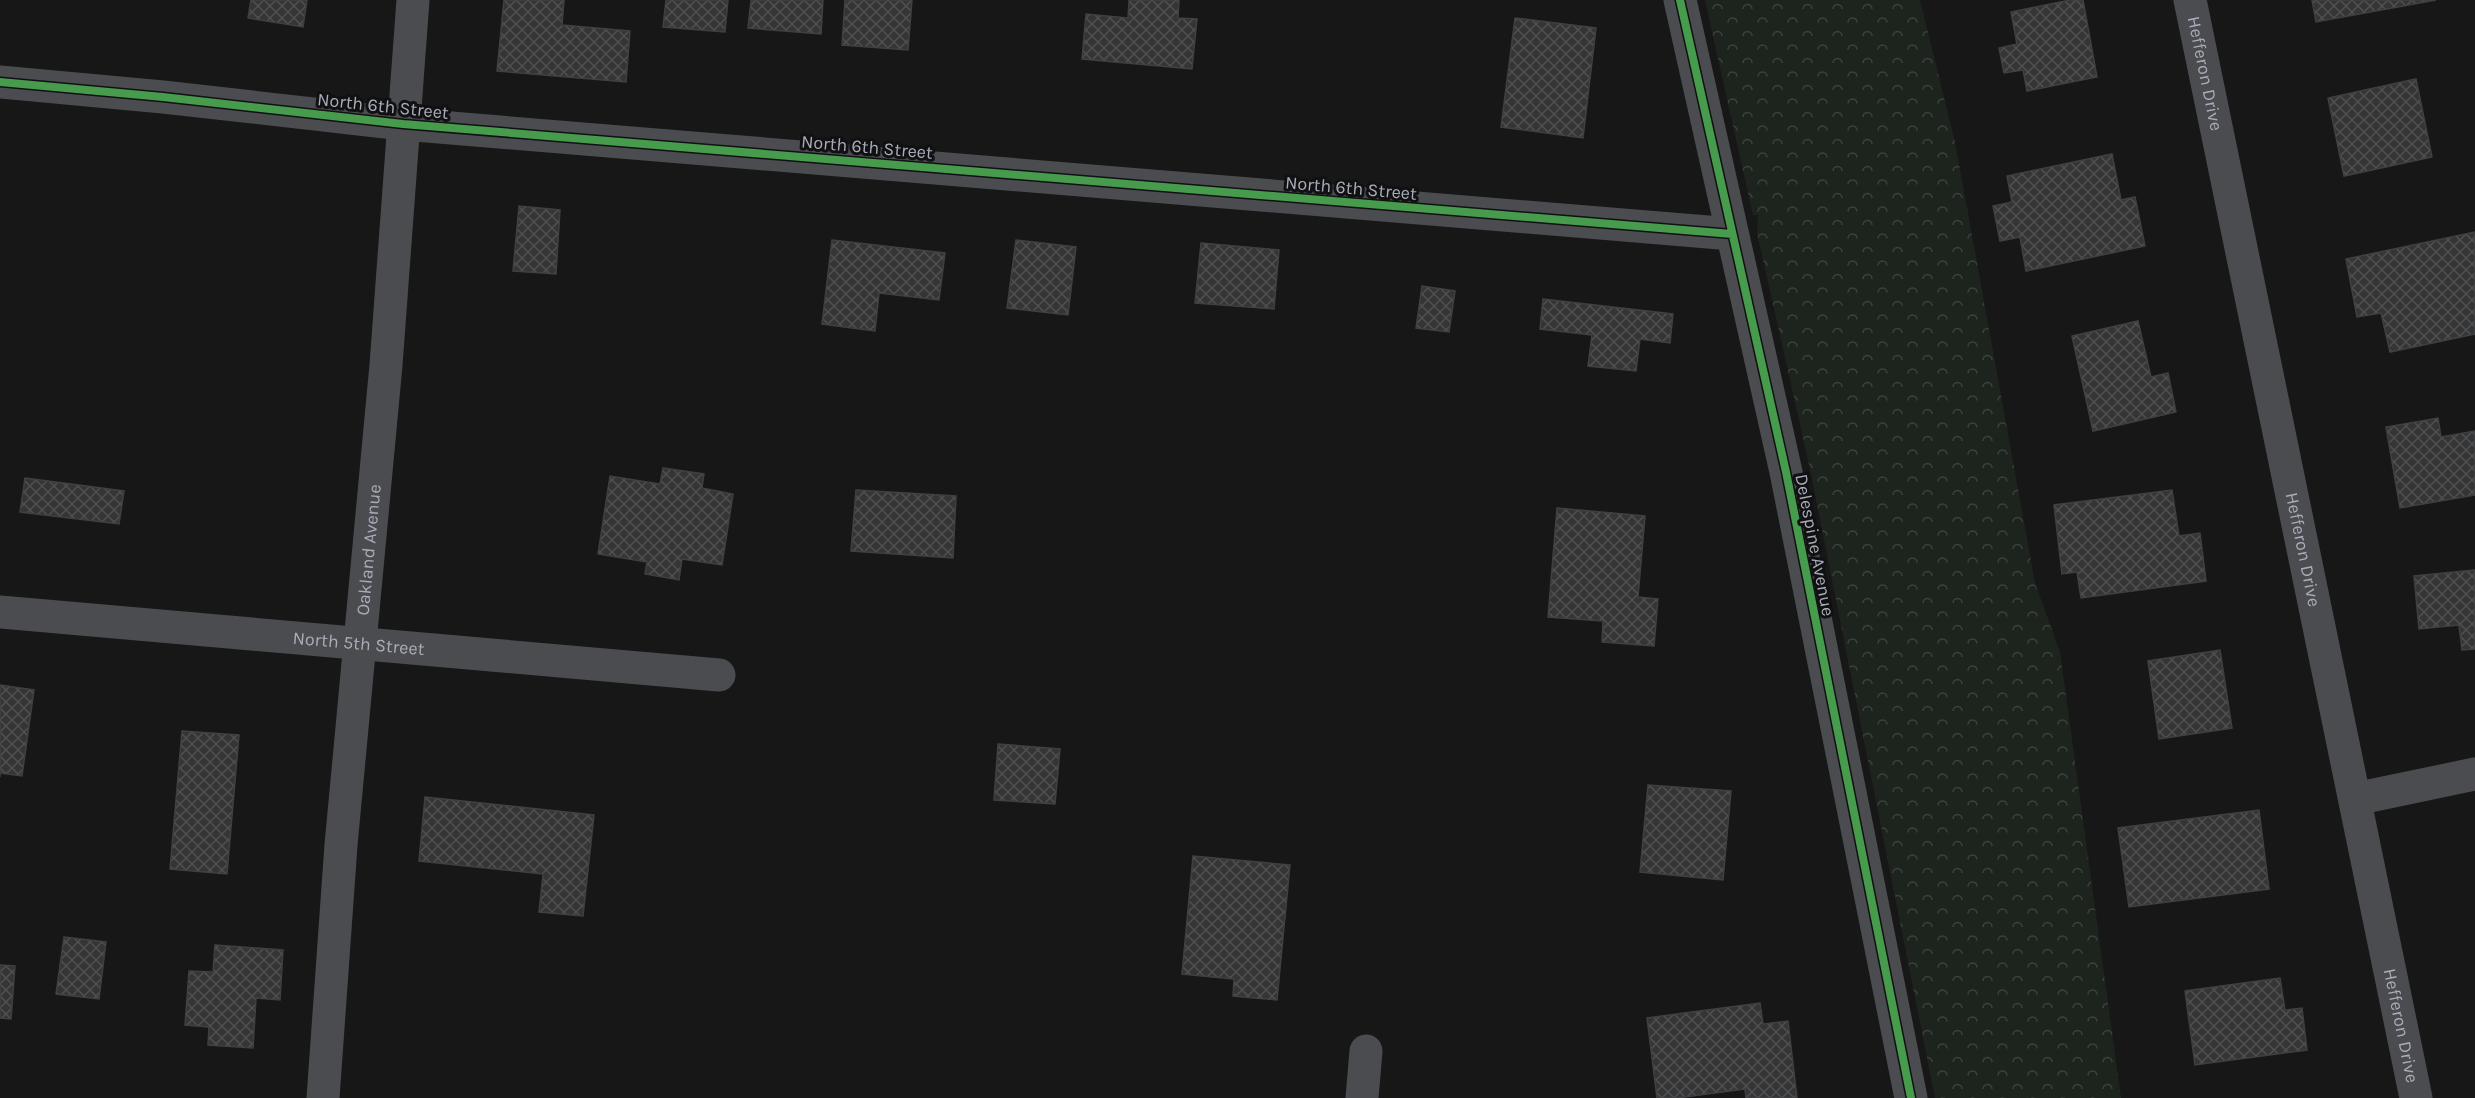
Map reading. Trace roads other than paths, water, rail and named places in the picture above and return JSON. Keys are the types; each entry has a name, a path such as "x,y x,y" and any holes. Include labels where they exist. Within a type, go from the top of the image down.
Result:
{"street":[{"name":"Oakland Avenue","path":"323,1098 341,844 386,365 402,124 414,0"},
{"name":"Delespine Avenue","path":"1680,0 1786,472 1911,1098"},
{"name":"Hefferon Drive","path":"2190,0 2416,1098"},
{"name":"North 6th Street","path":"0,82 163,97 402,124 1732,234"},
{"name":"North 5th Street","path":"0,612 719,675"},
{"path":"2355,799 2475,774"},
{"path":"1362,1098 1366,1051"}]}
